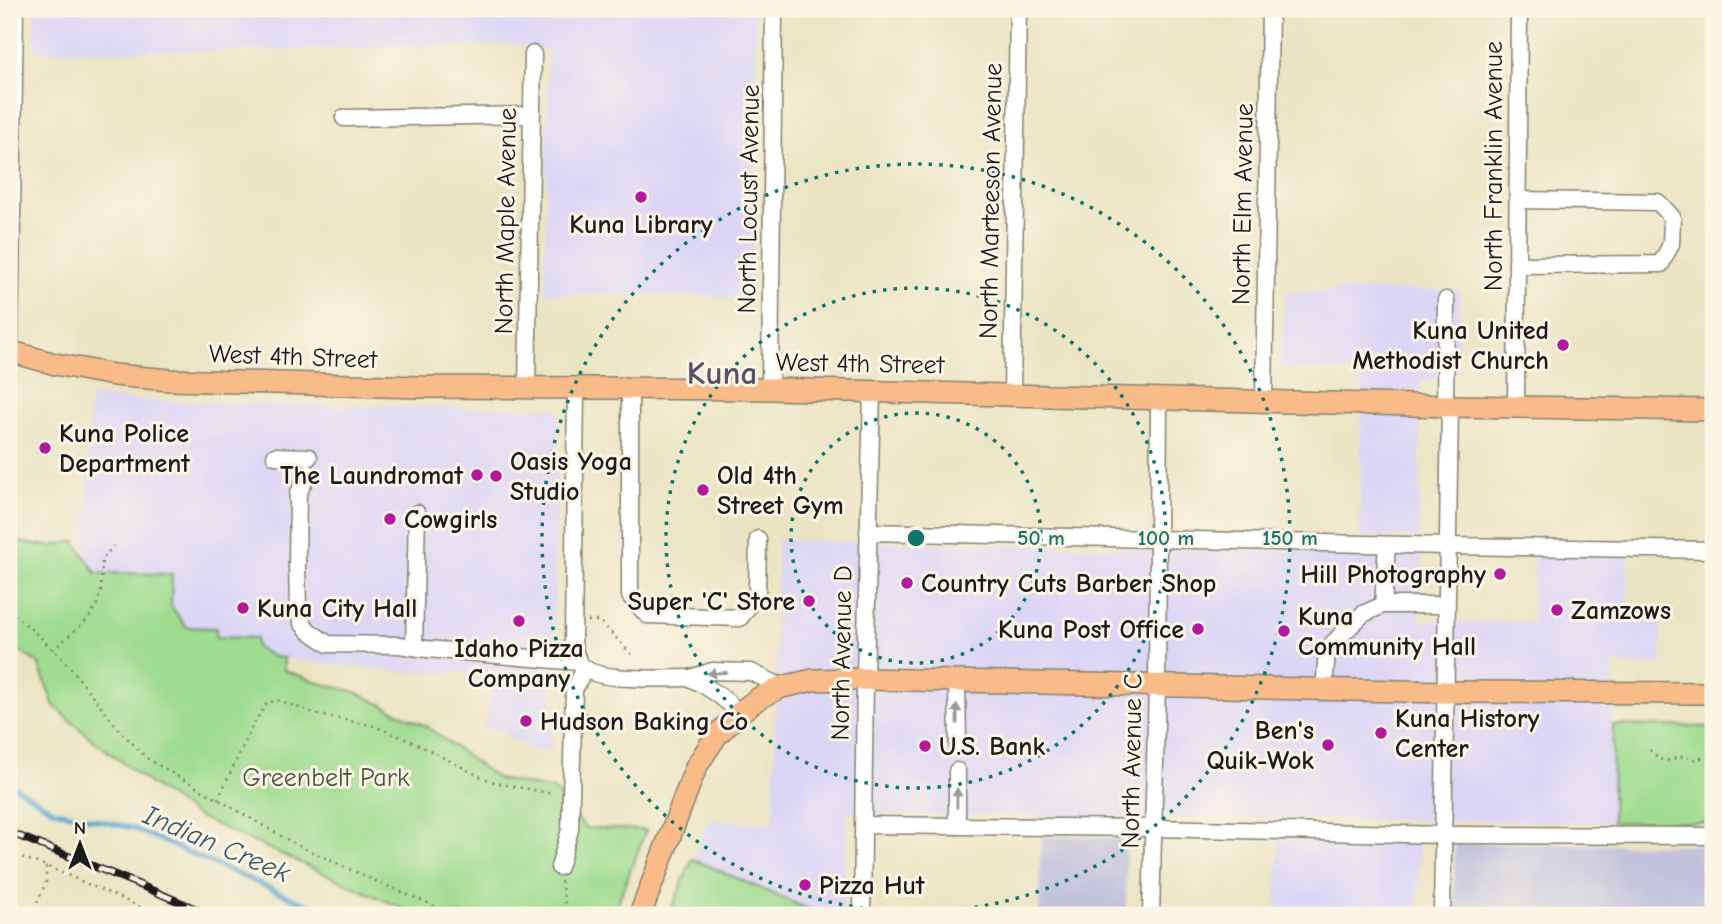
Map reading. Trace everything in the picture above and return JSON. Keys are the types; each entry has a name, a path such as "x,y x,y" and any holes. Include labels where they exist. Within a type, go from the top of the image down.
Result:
{"main road":[{"name":"West 4th Street","path":"10,352 114,375 170,380 421,387 771,389 1713,410"},
{"path":"640,915 696,767 716,736 759,698 782,687 813,680 1444,692 1713,693"}],"street":[{"path":"10,352 15,9"},
{"name":"North Locust Avenue","path":"771,389 775,9"},
{"name":"North Marteeson Avenue","path":"1012,394 1018,9"},
{"name":"North Elm Avenue","path":"1264,401 1270,9"},
{"name":"North Franklin Avenue","path":"1516,407 1519,9"},
{"name":"North Maple Avenue","path":"527,388 533,54"},
{"path":"344,118 531,115"},
{"path":"1517,265 1661,264 1671,244 1672,217 1658,202 1518,200"},
{"path":"1442,915 1447,546 1446,300"},
{"path":"559,867 570,830 574,690 581,665 573,643 576,389"},
{"path":"630,389 630,596 647,614 740,618 757,594 758,539"},
{"name":"North Avenue D","path":"862,915 864,679 872,392"},
{"name":"North Avenue C","path":"1151,915 1157,686 1159,398"},
{"path":"275,456 309,465 298,494 298,608 302,623 317,638 328,644 400,645 557,661 581,665 597,674 614,676 690,678 712,671 751,672 782,687"},
{"path":"414,647 417,513"},
{"path":"868,533 1713,550"},
{"path":"1383,604 1387,545"},
{"path":"1324,690 1327,649 1363,614 1383,604 1446,605"},
{"path":"690,678 725,698 739,713"},
{"path":"957,682 958,746"},
{"path":"957,771 957,826"},
{"path":"863,825 1443,835 1713,836"}],"path":[{"path":"53,650 88,619 97,604 101,590 102,560 113,546"},
{"path":"9,610 70,667 120,731 148,759 295,844 457,915"},
{"path":"588,621 600,621 635,658"},
{"path":"218,799 253,725 267,703 276,700 320,715 371,724 497,783 556,795 571,794"},
{"path":"1707,721 1713,735"},
{"path":"1650,750 1665,761 1684,756 1692,760 1705,757 1713,760"},
{"path":"9,853 46,866 159,915"},
{"path":"32,915 46,882 46,866"},
{"path":"559,867 567,915"}],"shaded area":[{"path":"35,9 756,9 752,297 545,293 548,51 513,44 262,51 35,51"},
{"path":"1459,290 1459,372 1421,382 1419,537 1360,537 1363,371 1288,370 1279,363 1286,292"},
{"path":"90,396 142,401 559,409 551,750 540,751 509,739 504,732 482,727 492,691 492,673 399,672 273,657 256,647 255,638 215,637 215,628 185,627 171,606 171,574 96,573 86,557"},
{"path":"777,540 1422,554 1420,621 1472,622 1532,622 1534,555 1628,556 1627,617 1661,618 1662,665 1613,664 1612,822 847,814 844,915 822,915 692,859 709,820 774,823"},
{"path":"1041,836 1126,838 1126,915 1039,915"},
{"path":"1279,839 1419,842 1418,915 1276,915"},
{"path":"1455,844 1713,845 1713,915 1454,915"}],"green space":[{"name":"Greenbelt Park","path":"9,541 50,546 75,541 96,573 172,574 171,606 186,627 216,628 216,637 256,638 256,647 273,657 284,658 284,670 356,692 426,726 498,779 554,790 585,828 646,830 613,915 417,915 198,817 146,781 54,706 38,663 9,645"},
{"path":"1613,725 1713,727 1713,823 1612,822"},
{"path":"692,859 822,915 669,915"}],"waterway":[{"name":"Indian Creek","path":"9,783 53,810 132,828 331,915"}],"railway":[{"path":"9,832 210,915"}],"place":[{"name":"Kuna Library","path":"641,197"},
{"name":"Kuna United Methodist Church","path":"1563,345"},
{"name":"Kuna Police Department","path":"45,448"},
{"name":"The Laundromat","path":"477,475"},
{"name":"Oasis Yoga Studio","path":"496,476"},
{"name":"Old 4th Street Gym","path":"703,490"},
{"name":"Cowgirls","path":"390,519"},
{"name":"Hill Photography","path":"1500,574"},
{"name":"Country Cuts Barber Shop","path":"907,583"},
{"name":"Super 'C' Store","path":"809,601"},
{"name":"Kuna City Hall","path":"243,608"},
{"name":"Zamzows","path":"1557,610"},
{"name":"Idaho Pizza Company","path":"519,621"},
{"name":"Kuna Post Office","path":"1198,629"},
{"name":"Kuna Community Hall","path":"1284,631"},
{"name":"Hudson Baking Co","path":"526,721"},
{"name":"Kuna History Center","path":"1381,733"},
{"name":"Ben's Quik-Wok","path":"1328,745"},
{"name":"U.S. Bank","path":"925,746"},
{"name":"Pizza Hut","path":"805,885"}],"district":[{"name":"Kuna","path":"722,372"}]}
